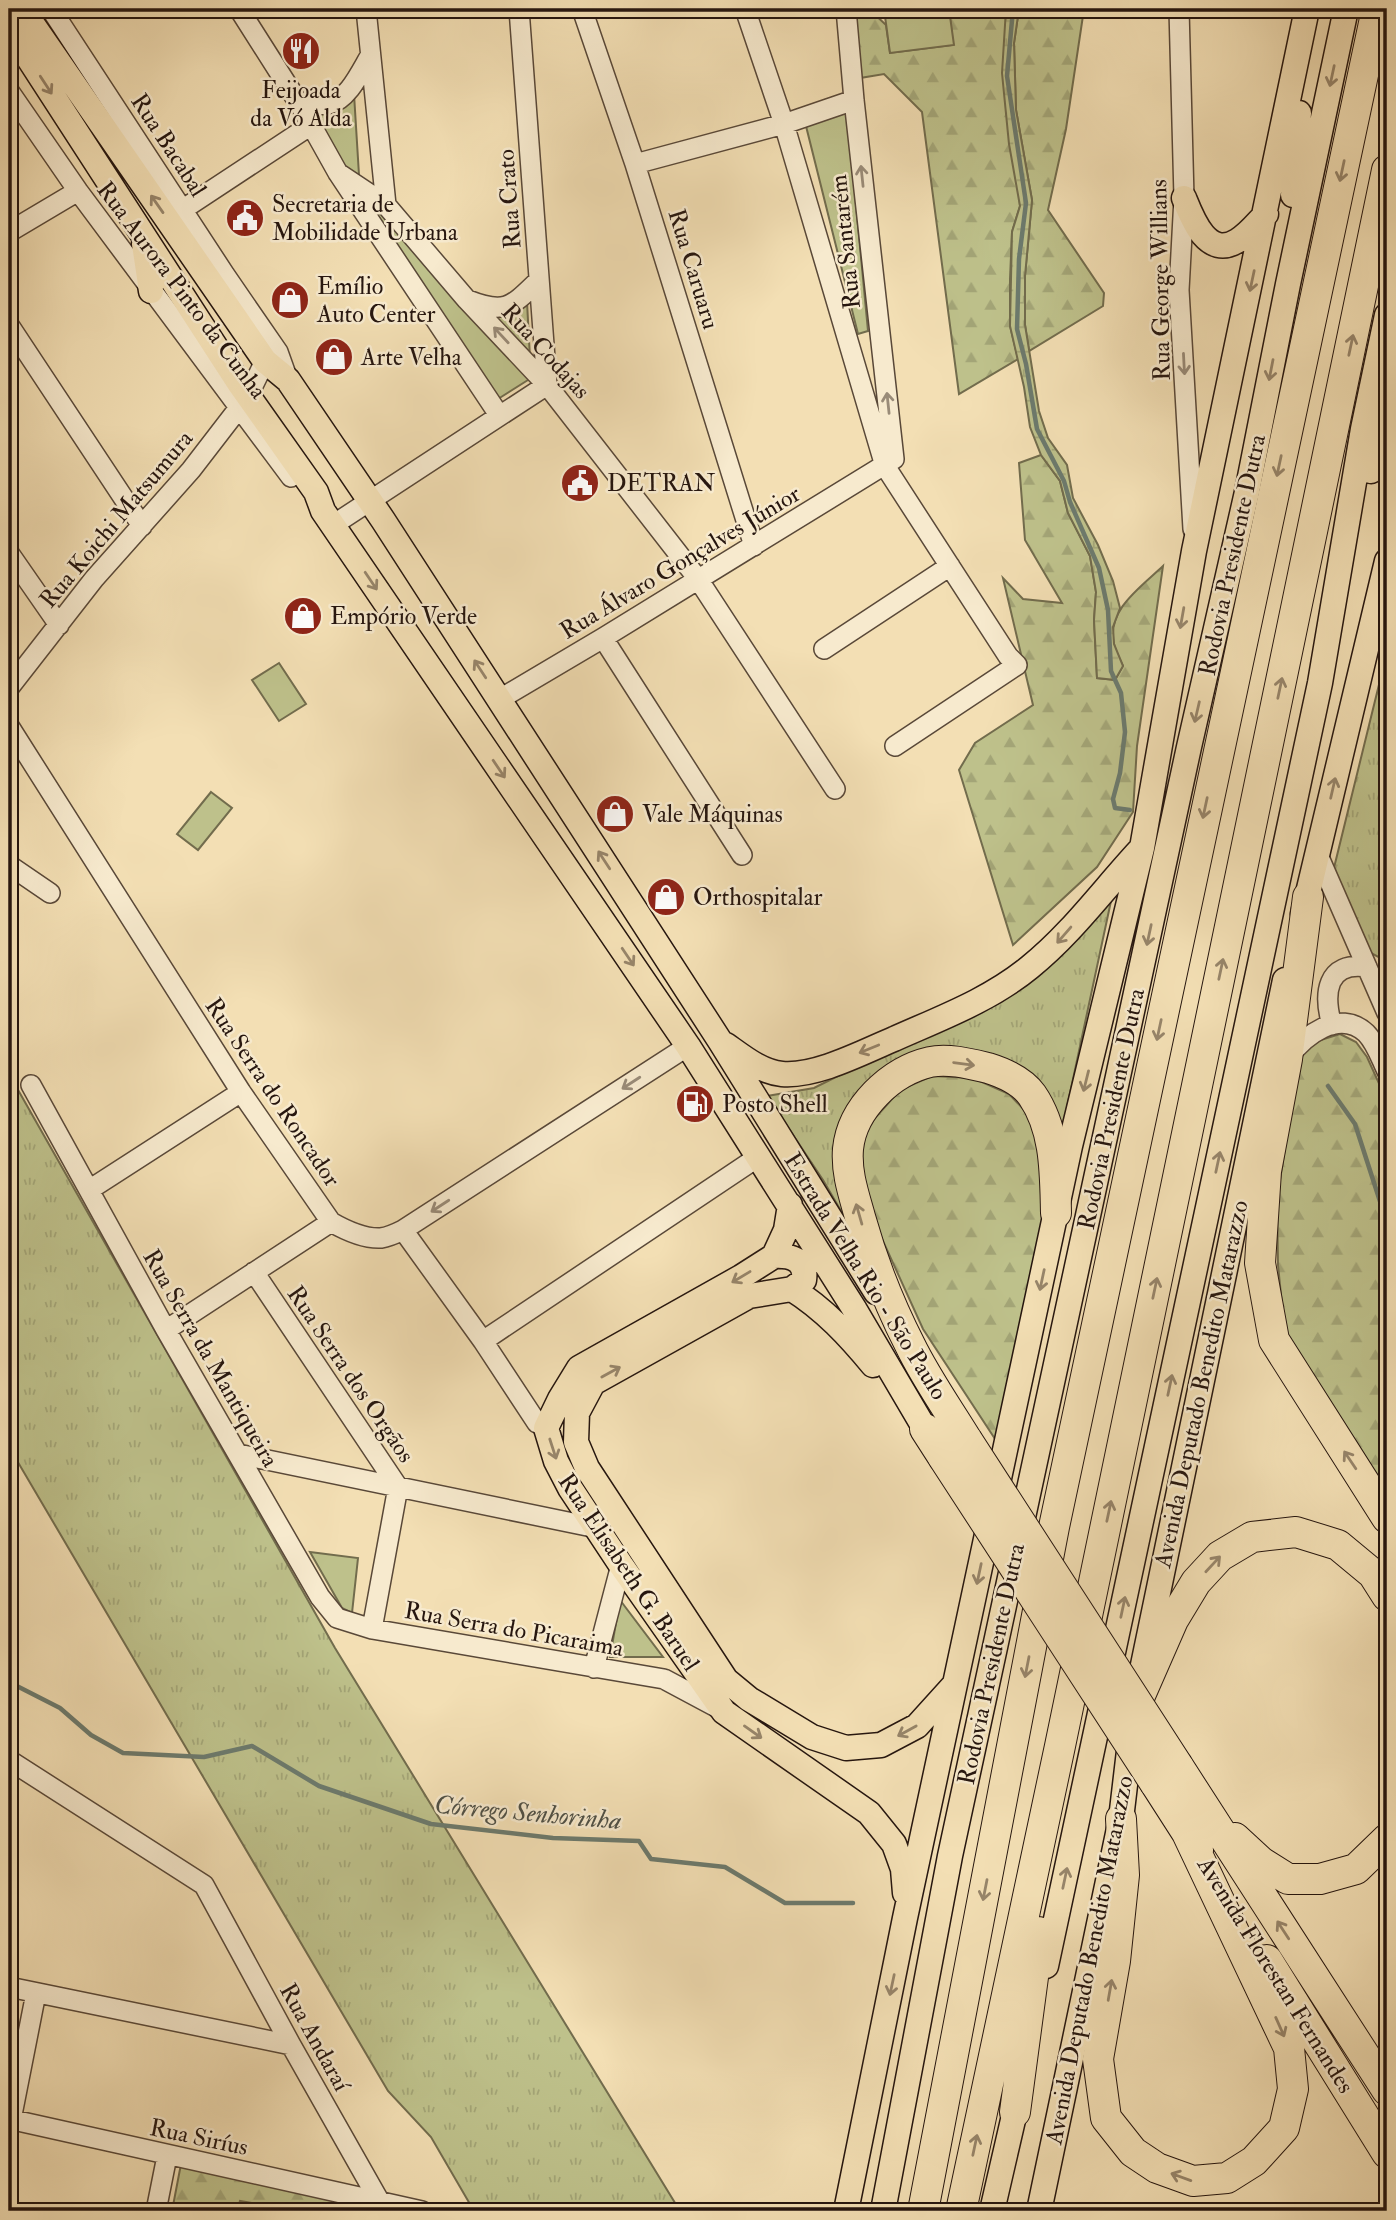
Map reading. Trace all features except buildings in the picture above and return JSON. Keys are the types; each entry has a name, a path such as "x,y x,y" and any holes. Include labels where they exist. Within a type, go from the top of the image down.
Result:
{"highway":[{"name":"Rodovia Presidente Dutra","path":"923,2211 1056,1514 1377,9"},
{"path":"961,2211 1387,170"},
{"path":"1307,897 1287,1059 1266,1171 1260,1263 1275,1340 1387,1518"},
{"path":"910,1346 866,1238 848,1167 852,1130 860,1113 884,1087 898,1076 931,1062 971,1064 1009,1076 1024,1086 1045,1118 1051,1140 1056,1213"},
{"name":"Estrada Velha Rio - São Paulo","path":"910,1346 1166,1774"},
{"path":"925,1429 1198,1823 1289,2048 1293,2089 1283,2128 1254,2161 1227,2178 1193,2181 1157,2168 1133,2152 1106,2118 1098,2059 1115,1962 1124,1875 1121,1819"},
{"path":"1134,1709 1173,1620 1196,1582 1220,1556 1252,1537 1296,1532 1338,1545 1373,1574 1387,1596"},
{"path":"1015,2112 1048,1864 1060,1746"},
{"path":"1198,1823 1288,1879 1320,1879 1356,1869 1387,1839"},
{"name":"Avenida Florestan Fernandes","path":"1198,1823 1387,2090"},
{"name":"Avenida Florestan Fernandes","path":"1198,1823 1387,2153"}],"main road":[{"name":"Estrada Velha Rio - São Paulo","path":"22,9 288,380 370,501 720,1041 910,1346"},
{"path":"845,2211 1070,1146 1142,848 1194,551 1307,9"},
{"name":"Rodovia Presidente Dutra","path":"883,2211 959,1816 1189,747 1247,492 1346,9"},
{"name":"Estrada Velha Rio - São Paulo","path":"9,28 142,233 241,406 316,492 328,518 688,1046 855,1310 925,1429"},
{"path":"1278,338 1281,289 1296,171 1298,56"},
{"path":"1184,198 1201,234 1215,243 1225,245 1237,241 1266,214"},
{"path":"142,233 151,291"},
{"path":"1320,683 1363,429 1387,314"},
{"path":"992,2211 1320,683 1387,405"},
{"name":"Avenida Deputado Benedito Matarazzo","path":"1039,2211 1121,1819 1134,1709 1282,990 1318,855 1387,561"},
{"path":"720,1041 766,1070 783,1074 797,1073 840,1061 974,1003 1010,983 1057,944 1142,848"},
{"path":"790,1205 786,1230 774,1256 790,1256 801,1263 805,1272 804,1280 792,1289 810,1300 849,1335 925,1429"},
{"name":"Rua Elisabeth G. Baruel","path":"774,1256 741,1278 579,1368 546,1428 556,1461 566,1479 621,1565 724,1712 870,1812 894,1844 903,1869 905,1918"},
{"name":"Rua Elisabeth G. Baruel","path":"792,1289 749,1296 593,1382 577,1413 576,1442 587,1468 726,1680 749,1699 812,1737 846,1748 881,1745 917,1726 956,1684"}],"street":[{"name":"Rua Bacabal","path":"51,9 182,210 271,356"},
{"path":"239,9 300,105 338,173 499,415"},
{"path":"366,9 386,205"},
{"name":"Rua Crato","path":"519,9 547,385"},
{"name":"Rua Caruaru","path":"582,9 635,164 754,546"},
{"path":"745,9 784,124 885,466 1008,656 1017,665 895,746"},
{"name":"Rua Santarém","path":"846,9 894,459 885,466"},
{"name":"Rua George Willians","path":"1179,9 1184,198 1179,290 1194,551"},
{"path":"300,105 332,104 341,98 370,56"},
{"name":"Rua Aurora Pinto da Cunha","path":"9,91 151,291 241,406"},
{"path":"635,164 784,124 854,100"},
{"path":"182,210 311,125"},
{"name":"Rua Codajas","path":"338,173 386,205 467,300 547,385 698,579 835,789"},
{"path":"9,232 78,191"},
{"path":"467,300 487,308 502,309 523,296 540,279"},
{"path":"9,325 142,526"},
{"name":"Rua Koichi Matsumura","path":"9,688 94,579 191,470 241,406 271,356"},
{"path":"328,518 370,501 547,385"},
{"name":"Rua Álvaro Gonçalves Júnior","path":"500,699 885,466"},
{"path":"9,553 59,625"},
{"path":"824,649 950,566"},
{"path":"603,638 742,855"},
{"name":"Rua Serra do Roncador","path":"9,726 241,1092 331,1222 361,1234 382,1238 403,1230"},
{"path":"1318,855 1367,967 1386,1000"},
{"path":"9,865 50,893"},
{"path":"1332,1025 1326,999 1331,981 1346,968 1355,965 1367,967"},
{"path":"1287,1059 1308,1037 1341,1023 1365,1033 1375,1045 1387,1071"},
{"path":"537,1423 483,1341 403,1230 688,1046"},
{"name":"Rua Serra da Mantiqueira","path":"31,1085 166,1330 320,1597 337,1618 372,1629"},
{"path":"89,1190 241,1092"},
{"path":"483,1341 758,1157"},
{"path":"166,1330 331,1222"},
{"name":"Rua Serra dos Orgãos","path":"254,1272 398,1487 372,1629"},
{"path":"238,1454 597,1528"},
{"path":"594,1668 621,1565"},
{"name":"Rua Serra do Picaraima","path":"372,1629 664,1679 724,1712"},
{"name":"Rua Andaraí","path":"9,1760 204,1885 382,2206"},
{"path":"9,1987 291,2045"},
{"path":"10,2120 36,1993"},
{"name":"Rua Siríus","path":"10,2120 382,2206 422,2211"},
{"path":"156,2211 167,2156"}],"green space":[{"path":"853,9 869,9 886,25 890,53 953,45 949,9 1006,9 1020,206 1012,232 1010,279 1010,326 1018,359 959,394 922,112 884,74 860,78"},
{"path":"884,9 949,9 954,45 890,53"},
{"path":"1006,9 1019,9 1014,43 1016,110 1032,200 1025,276 1025,325 1039,411 1048,438 1067,465 1073,498 1098,545 1113,581 1120,608 1113,627 1114,644 1123,666 1115,680 1097,678 1094,620 1096,592 1090,556 1068,513 1060,481 1041,455 1030,427 1010,326 1012,232 1020,206 1009,144 1002,73"},
{"path":"1019,9 1084,9 1066,129 1048,210 1104,293 1103,306 1029,351 1025,325 1025,276 1032,200 1016,110 1014,43"},
{"path":"354,94 359,175 344,167 312,112"},
{"path":"847,110 868,331 858,334 806,126"},
{"path":"363,193 475,320 527,302 530,358 528,380 498,399"},
{"path":"1041,455 1060,481 1068,513 1090,556 1096,592 1094,620 1097,678 1115,680 1123,666 1114,644 1115,620 1127,600 1163,566 1137,746 1133,812 1097,867 1013,945 959,770 975,743 1033,705 1003,578 1023,599 1062,603 1025,540 1019,463"},
{"path":"1387,652 1387,959 1384,960 1369,952 1332,876"},
{"path":"279,663 306,704 279,721 252,680"},
{"path":"211,792 232,808 198,850 177,834"},
{"path":"1114,887 1060,1140 985,1053 873,1079 851,1228 823,1180 767,1096 814,1088 1014,988"},
{"path":"1340,1034 1356,1042 1367,1057 1387,1101 1387,1500 1285,1335 1278,1265 1277,1199 1300,1053 1311,1043"},
{"path":"9,1074 335,1648 680,2211 474,2211 431,2137 388,2091 9,1447"},
{"path":"932,1076 973,1078 1009,1094 1030,1116 1040,1145 1046,1206 997,1442 923,1329 863,1197 860,1156 868,1126 900,1090"},
{"path":"310,1552 358,1558 352,1613 342,1608"},
{"path":"620,1600 663,1657 610,1657"},
{"path":"181,2164 380,2211 299,2211 240,2201 237,2211 172,2211"}],"waterway":[{"path":"1013,9 1007,76 1026,203 1019,259 1017,329 1037,429 1064,481 1070,502 1099,568 1108,610 1111,671 1121,693 1125,732 1120,773 1113,799 1115,808 1130,810"},
{"path":"1328,1086 1355,1124 1387,1223"},
{"path":"1387,1239 1387,1244"},
{"name":"Córrego Senhorinha","path":"9,1682 60,1708 91,1735 123,1753 204,1757 252,1746 319,1786 431,1824 553,1838 639,1841 651,1859 725,1867 785,1903 853,1903"}],"place":[{"name":"Feijoada da Vó Alda","path":"301,51"},
{"name":"Secretaria de Mobilidade Urbana","path":"245,218"},
{"name":"Emílio Auto Center","path":"290,300"},
{"name":"Arte Velha","path":"334,357"},
{"name":"DETRAN","path":"580,483"},
{"name":"Empório Verde","path":"303,616"},
{"name":"Vale Máquinas","path":"615,814"},
{"name":"Orthospitalar","path":"666,897"},
{"name":"Posto Shell","path":"695,1104"}]}
